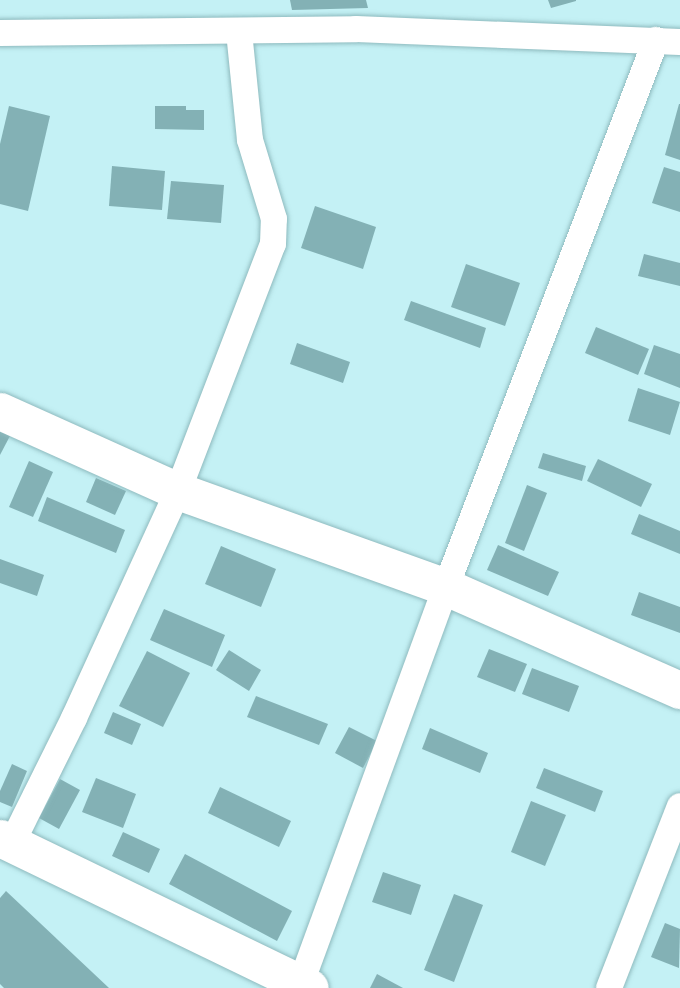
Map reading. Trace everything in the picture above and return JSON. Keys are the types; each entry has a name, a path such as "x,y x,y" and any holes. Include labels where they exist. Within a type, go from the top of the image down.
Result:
{"street":[{"path":"0,33 356,29 668,41 446,587 306,986 6,841 74,718 178,491 274,244 274,219 250,140 239,32"},
{"path":"0,411 178,491 446,587 680,690"},
{"path":"609,988 680,806"}],"building":[{"path":"290,0 366,0 368,8 292,10"},
{"path":"548,0 576,0 576,1 551,8"},
{"path":"680,104 680,160 665,155"},
{"path":"9,106 50,116 28,211 0,204 0,144"},
{"path":"155,106 186,106 186,110 204,110 204,130 155,129"},
{"path":"112,166 165,171 162,210 109,206"},
{"path":"664,167 680,172 680,212 652,203"},
{"path":"171,181 224,185 221,223 167,219"},
{"path":"315,206 376,227 363,269 301,248"},
{"path":"644,254 680,263 680,286 638,276"},
{"path":"466,264 520,283 505,326 451,307"},
{"path":"411,301 486,328 480,348 404,320"},
{"path":"596,327 649,349 638,375 585,353"},
{"path":"297,343 350,362 343,383 290,364"},
{"path":"654,345 680,354 680,388 644,374"},
{"path":"638,388 680,402 670,435 628,421"},
{"path":"0,428 11,434 0,455"},
{"path":"543,453 586,466 582,481 538,468"},
{"path":"598,459 652,484 641,507 587,481"},
{"path":"29,461 53,472 33,517 9,507"},
{"path":"96,478 126,491 115,515 86,502"},
{"path":"527,485 547,493 524,551 505,543"},
{"path":"47,497 125,530 116,553 38,521"},
{"path":"639,514 680,531 680,554 631,534"},
{"path":"498,545 559,572 548,596 487,570"},
{"path":"221,546 276,569 261,607 205,584"},
{"path":"0,559 44,575 37,596 0,583"},
{"path":"639,592 680,607 680,633 631,615"},
{"path":"164,609 225,635 212,667 150,640"},
{"path":"489,649 527,664 515,692 477,677"},
{"path":"229,650 261,670 249,691 216,670"},
{"path":"147,651 190,673 163,727 119,706"},
{"path":"532,668 579,686 569,712 522,694"},
{"path":"256,696 328,724 319,745 247,717"},
{"path":"113,712 141,724 132,745 104,733"},
{"path":"349,727 377,741 363,768 335,753"},
{"path":"430,728 488,753 480,773 422,749"},
{"path":"12,764 27,771 12,807 0,802 0,791"},
{"path":"544,768 603,791 595,812 536,788"},
{"path":"96,778 136,794 123,828 82,812"},
{"path":"60,779 80,790 59,829 39,818"},
{"path":"220,787 291,821 279,847 208,813"},
{"path":"531,801 566,815 545,866 511,852"},
{"path":"123,832 160,849 149,873 112,856"},
{"path":"185,854 292,911 277,941 169,884"},
{"path":"383,872 421,885 411,915 372,902"},
{"path":"6,891 109,988 4,988 0,984 0,898"},
{"path":"454,894 483,905 454,982 424,970"},
{"path":"665,923 680,929 679,968 651,957"},
{"path":"377,974 403,988 370,988"}]}
